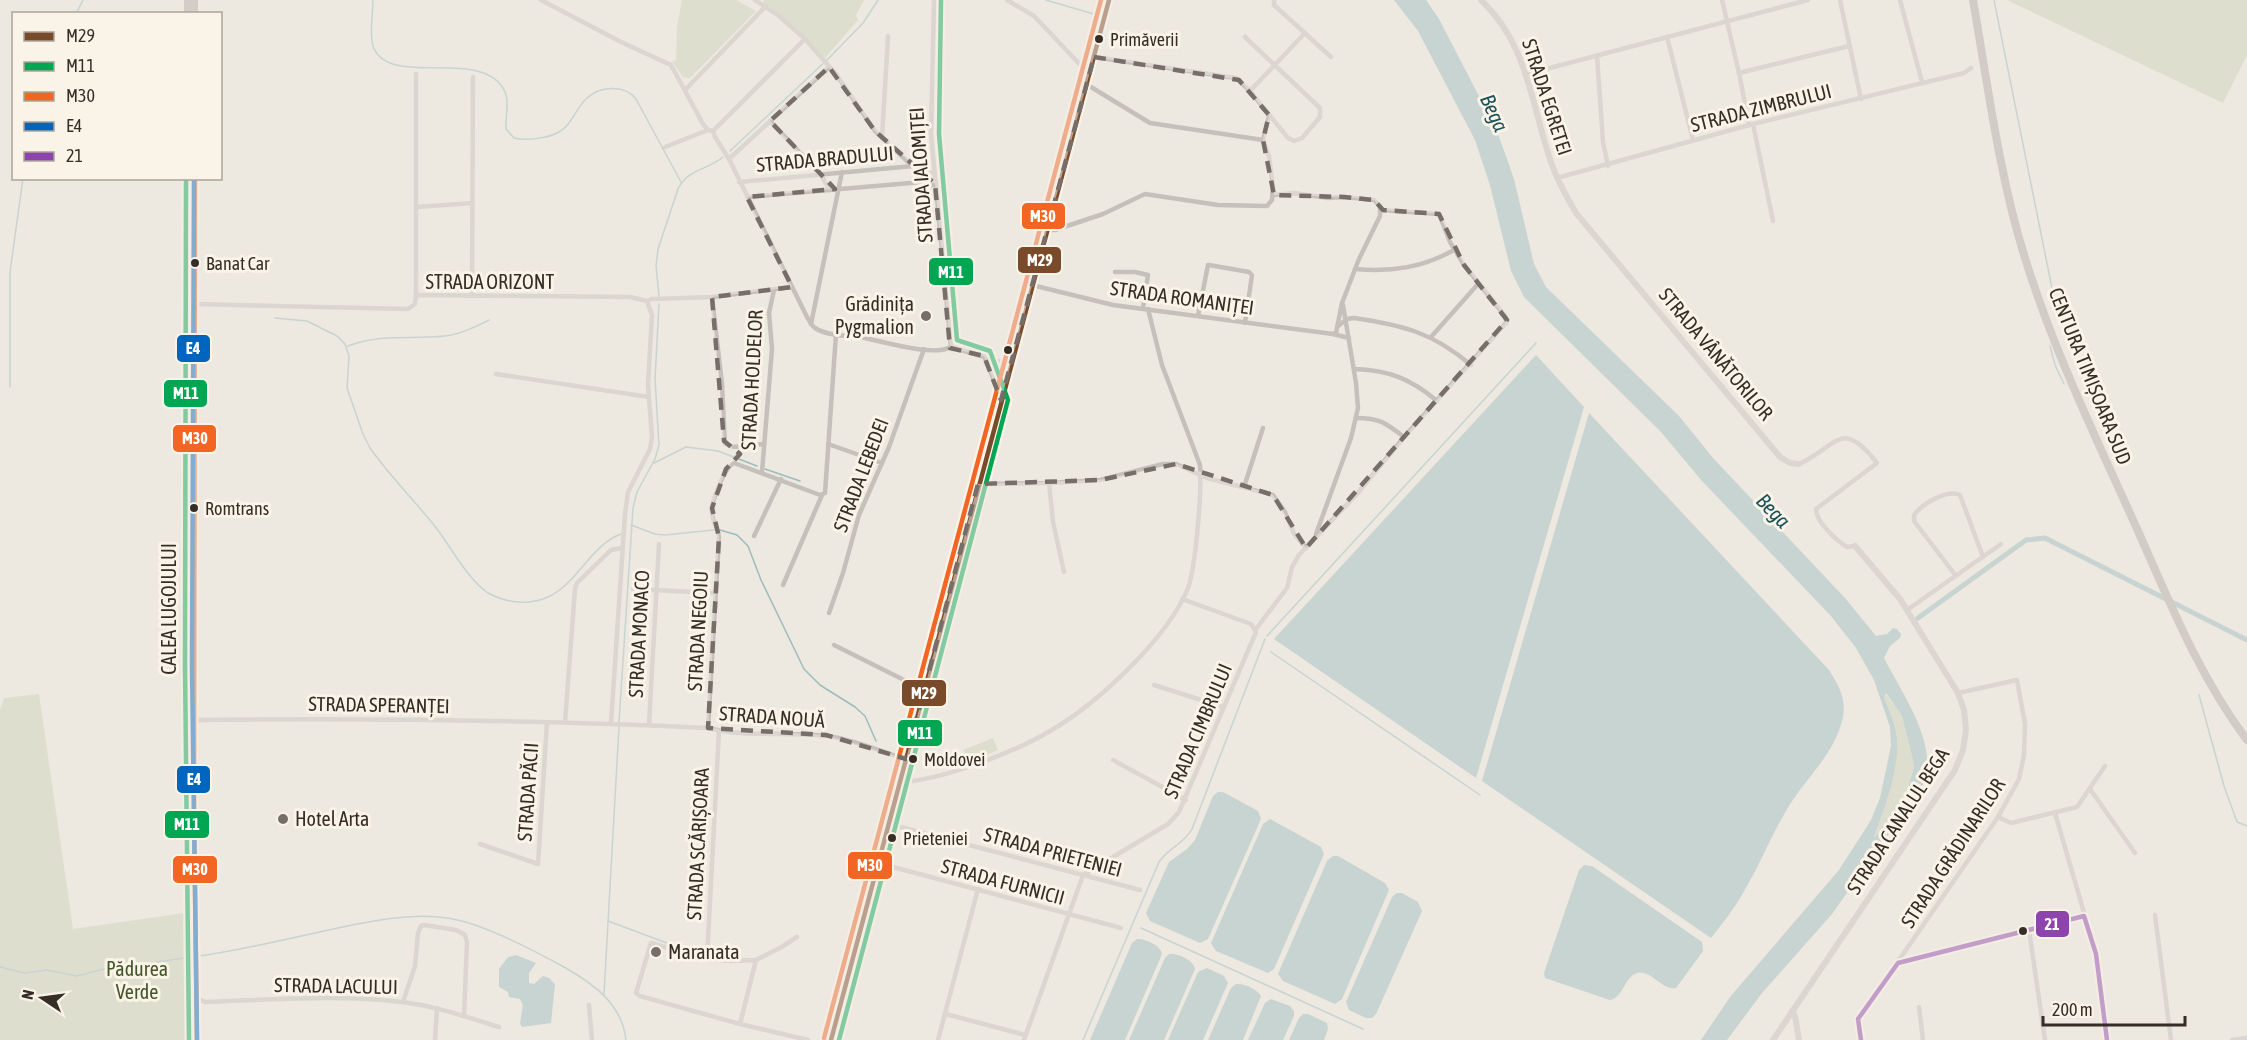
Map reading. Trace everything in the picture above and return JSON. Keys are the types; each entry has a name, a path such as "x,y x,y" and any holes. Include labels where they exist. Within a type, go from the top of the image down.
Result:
{"highway":[{"name":"CENTURA TIMIȘOARA SUD","path":"1973,0 2004,174 2025,258 2080,401 2179,623 2209,683 2228,715 2247,740"}],"main road":[{"name":"CALEA LUGOJULUI","path":"188,180 186,811 190,1040"},
{"name":"CALEA LUGOJULUI","path":"194,180 192,720 197,1040"}],"street":[{"path":"541,0 621,42 667,62 676,72 729,159 811,324 820,330 836,334 924,349 944,350 951,346 1011,364"},
{"path":"755,0 766,6 805,39 829,66 882,138 922,175 922,182"},
{"name":"STRADA IALOMIȚEI","path":"934,0 931,107 934,173 951,346"},
{"path":"1006,0 1034,16 1089,74"},
{"path":"831,1040 1109,0"},
{"path":"1274,0 1274,5 1330,57"},
{"name":"STRADA EGRETEI","path":"1481,0 1504,27 1527,74 1549,158 1557,178"},
{"path":"1722,0 1773,222"},
{"path":"1527,74 1784,3 1808,0"},
{"path":"1840,0 1861,99"},
{"path":"1900,0 1922,82"},
{"path":"686,89 766,6"},
{"path":"1250,91 1305,33"},
{"path":"882,138 888,36"},
{"path":"1094,57 1232,77 1239,80 1250,91 1288,138 1294,141 1302,138 1317,122 1321,112 1320,108 1245,37"},
{"path":"1667,37 1694,140"},
{"path":"665,147 710,130 805,39"},
{"path":"1739,73 1850,46"},
{"path":"1597,56 1603,142 1608,166"},
{"path":"729,159 829,66"},
{"name":"STRADA ZIMBRULUI","path":"1557,178 1608,166 1751,125 1964,73 1971,68"},
{"path":"416,74 416,295"},
{"path":"472,296 473,77"},
{"path":"1086,84 1150,123 1263,140"},
{"path":"1046,230 1055,230 1103,214 1145,194 1204,203 1264,207 1270,204 1273,195 1272,172 1263,140 1267,113"},
{"path":"770,121 820,174 830,190"},
{"name":"STRADA BRADULUI","path":"739,182 913,166"},
{"path":"922,175 930,171 934,173"},
{"path":"811,324 842,172"},
{"name":"STRADA VÂNĂTORILOR","path":"1557,178 1589,229 1780,457 1790,463 1799,464 1835,440 1845,438 1856,441 1877,463 1816,509"},
{"path":"747,197 922,182 928,187 935,184"},
{"path":"1273,195 1294,193 1328,198 1336,196 1374,200 1380,206 1381,210 1342,303 1338,326"},
{"path":"416,207 473,202"},
{"path":"1315,537 1357,494 1404,437 1505,327 1507,320 1454,250 1440,214 1381,210"},
{"path":"1355,268 1379,271 1400,270 1430,262 1454,250"},
{"path":"1198,316 1209,265 1249,272 1252,275 1245,323"},
{"path":"900,782 939,776 970,766 1027,743 1061,724 1093,700 1132,665 1154,639 1182,599 1193,565 1201,475 1199,462 1162,365 1145,309 1148,275 1136,272 1115,272"},
{"path":"1431,337 1478,284"},
{"name":"STRADA ROMANIȚEI","path":"1032,285 1113,304 1350,338"},
{"name":"STRADA ORIZONT","path":"194,304 408,309 415,304 416,295 630,297 647,301 712,297 792,287"},
{"name":"STRADA HOLDELOR","path":"762,472 772,349 769,313 774,290"},
{"path":"712,297 722,384 725,444 733,447 764,444"},
{"path":"611,723 622,548 628,492 650,449 653,428 649,397 652,315 647,301"},
{"path":"1315,537 1356,418 1354,369 1347,320 1342,303"},
{"path":"1331,335 1338,326 1354,318 1391,323 1431,337 1471,365"},
{"path":"783,585 825,491 836,334"},
{"name":"STRADA LEBEDEI","path":"829,613 859,515 882,463 924,349"},
{"path":"984,356 1001,400"},
{"path":"1354,369 1374,369 1407,379 1437,401"},
{"path":"496,374 649,397"},
{"path":"1356,418 1375,418 1388,424 1404,437"},
{"path":"1244,487 1263,428"},
{"path":"828,444 882,463"},
{"name":"STRADA NEGOIU","path":"708,728 719,537 711,511 726,469 734,463 762,472"},
{"path":"978,484 1101,480 1167,463 1178,465 1201,475 1274,495 1285,512 1294,534 1306,548"},
{"path":"762,472 822,495"},
{"path":"754,536 781,479"},
{"path":"1049,483 1053,522 1064,572"},
{"path":"1956,576 1914,521 1914,515 1921,507 1952,493 1960,495 1983,557"},
{"name":"STRADA CANALUL BEGA","path":"1773,1040 1958,765 1966,730 1964,710 1958,693 1893,589 1855,546 1847,547 1842,543 1818,518 1816,509"},
{"name":"STRADA CIMBRULUI","path":"1083,875 1170,822 1179,812 1256,629 1287,588 1292,567 1315,537"},
{"name":"STRADA MONACO","path":"649,725 658,544"},
{"path":"1907,610 2001,544"},
{"path":"566,722 574,589 611,550 622,548"},
{"path":"633,589 715,593"},
{"path":"1182,599 1248,623 1256,629"},
{"path":"834,645 924,690"},
{"name":"STRADA GRĂDINARILOR","path":"1861,1040 1858,1019 1998,818 2019,779 2025,724 2017,680 1958,693"},
{"path":"1154,686 1223,707"},
{"name":"STRADA SPERANȚEI","path":"192,720 325,719 611,723"},
{"name":"STRADA PĂCII","path":"480,844 538,864 547,722"},
{"name":"STRADA NOUĂ","path":"611,723 708,728 719,731 826,735 906,759"},
{"name":"STRADA SCĂRIȘOARA","path":"707,959 719,731"},
{"path":"1113,760 1186,800"},
{"path":"1998,818 2011,823 2077,807 2105,766"},
{"path":"2090,789 2135,853"},
{"path":"2055,813 2096,954 2107,1040"},
{"name":"STRADA PRIETENIEI","path":"889,824 1140,890"},
{"name":"STRADA FURNICII","path":"878,863 1121,928"},
{"path":"946,1014 1024,1038 1083,875"},
{"path":"938,1040 978,889"},
{"path":"2156,915 2171,1040"},
{"path":"1898,963 2084,916"},
{"path":"403,1002 415,966 421,926 456,930 465,935 467,942 464,1016"},
{"path":"2029,930 2045,1040"},
{"path":"798,937 756,960 707,959 651,943 636,993 740,1024 808,1040"},
{"path":"740,1024 756,960"},
{"path":"196,997 205,1002 196,1009"},
{"name":"STRADA LACULUI","path":"205,1002 337,998 403,1002 437,1008 499,1027"},
{"path":"589,1005 592,1040"},
{"path":"1918,1007 1923,1040"},
{"path":"435,1040 437,1008"},
{"path":"1792,1011 1797,1023 1799,1040"},
{"path":"2232,1040 2247,1038"}],"highlighted area":[{"path":"1094,57 1239,80 1269,115 1263,140 1274,195 1374,200 1383,210 1439,214 1464,265 1507,320 1306,548 1273,495 1176,464 1100,480 978,484 906,759 826,735 708,728 719,537 712,508 726,469 740,454 724,441 712,297 792,287 747,197 835,189 770,121 829,67 875,131 935,184 950,348 984,356 1001,400"}],"green space":[{"path":"682,0 736,0 756,11 690,78 683,77 672,62 676,60 677,27"},
{"path":"764,0 864,0 856,15 858,20 825,58 779,13 763,2"},
{"path":"2007,0 2247,0 2247,55 2223,103"},
{"path":"1885,693 1902,716 1914,767 1907,791 1875,837 1890,787 1897,748 1896,732 1884,697"},
{"name":"Pădurea Verde","path":"39,694 73,929 191,912 198,953 198,1040 0,1040 0,710 4,698"},
{"path":"993,738 998,750 969,763 963,750"}],"water":[{"path":"1394,0 1426,0 1439,19 1497,131 1514,179 1534,264 1546,287 1679,416 1713,458 1845,598 1876,636 1887,634 1893,628 1901,634 1900,638 1890,646 1884,658 1909,703 1923,738 1927,755 1927,772 1922,787 1832,914 1762,993 1727,1040 1701,1040 1730,997 1839,870 1871,820 1880,798 1891,746 1890,727 1874,680 1856,648 1831,616 1702,481 1661,432 1524,297 1511,271 1490,185 1475,140 1418,31","holes":["1886,693 1902,716 1914,767 1907,791 1875,837 1891,787 1897,748 1895,727 1884,697"]},
{"path":"1536,355 1584,407 1476,778 1274,639"},
{"path":"1589,413 1829,670 1843,698 1843,717 1833,743 1793,799 1739,899 1711,938 1482,781"},
{"path":"1218,792 1223,792 1258,811 1261,819 1208,939 1200,943 1150,921 1146,913 1169,862 1195,840 1213,796"},
{"path":"1270,819 1321,847 1324,854 1274,969 1268,973 1216,951 1211,943 1263,824"},
{"path":"1333,856 1338,856 1385,883 1389,890 1342,999 1335,1004 1283,981 1278,974 1327,861"},
{"path":"1584,865 1592,866 1702,942 1703,951 1676,988 1666,986 1647,974 1637,973 1629,978 1615,998 1610,1000 1545,978 1544,973 1579,870"},
{"path":"1397,893 1402,893 1418,902 1422,911 1376,1014 1372,1018 1366,1018 1349,1010 1346,1002 1392,897"},
{"path":"1137,939 1152,943 1159,948 1162,954 1125,1040 1090,1040 1132,943"},
{"path":"1169,954 1185,958 1192,963 1195,969 1164,1040 1129,1040 1165,958"},
{"path":"516,955 536,963 529,973 529,983 534,984 543,976 555,984 551,1023 522,1027 520,1023 523,1005 520,999 509,997 508,992 499,987 499,969 508,957"},
{"path":"1207,968 1224,976 1228,983 1203,1040 1168,1040 1198,972"},
{"path":"1236,984 1250,987 1261,996 1243,1040 1208,1040 1231,988"},
{"path":"1271,999 1290,1006 1294,1011 1283,1040 1248,1040 1265,1003"},
{"path":"1303,1014 1327,1023 1328,1029 1324,1040 1289,1040"}],"waterway":[{"path":"77,12 83,0"},
{"path":"373,0 372,41 382,59 397,65 478,71 494,78 505,92 506,129 514,138 537,138 559,132 586,99 598,91 612,88 631,94 636,99 681,182"},
{"path":"730,151 830,57 863,23 878,0"},
{"path":"1046,0 1097,15"},
{"path":"1994,0 2057,313 2062,325"},
{"path":"659,296 656,266 658,249 678,189 687,177 723,157"},
{"path":"10,387 10,272 23,180"},
{"path":"619,722 633,508 637,492 655,459 659,445 655,379 659,304"},
{"path":"275,318 307,321 337,336 345,344 349,356 347,388 370,448 434,525 473,579 488,593 519,602 535,601 550,596 569,582 601,546 621,534"},
{"path":"348,346 385,338 451,335 489,320"},
{"path":"1267,636 1536,343"},
{"path":"2050,346 2055,365 2064,384"},
{"path":"654,463 686,447 718,451 757,466"},
{"path":"765,469 800,481"},
{"path":"631,525 655,534 665,535 714,530"},
{"path":"720,530 737,535 748,546 761,580 804,669 820,685 865,716 876,741"},
{"path":"1918,618 2026,540 2045,538 2247,640"},
{"path":"1083,1040 1159,862 1185,839 1192,829 1265,639"},
{"path":"1271,652 1480,795"},
{"path":"2199,695 2224,786 2237,822 2247,826"},
{"path":"604,994 619,727"},
{"path":"200,956 382,920 421,916 447,918 475,925 507,938 552,960 586,981 605,996 613,1006 619,1016 626,1040"},
{"path":"608,921 675,946 705,954"},
{"path":"1141,928 1363,1029"},
{"path":"711,955 730,958"},
{"path":"0,967 25,973 47,970 77,976 104,969 120,971 137,965 184,958"}],"transit line":[{"name":"M11","path":"839,1040 1008,400 990,351 957,340 939,134 941,0"},
{"name":"M30","path":"824,1038 1101,0"},
{"name":"M29","path":"831,1040 1109,0"},
{"name":"M11","path":"186,180 185,666 189,1040"},
{"name":"E4","path":"194,180 192,666 197,1040"},
{"name":"M30","path":"195,180 194,811 197,1040"},
{"name":"21","path":"1861,1040 1858,1019 1898,963 2084,916 2096,954 2107,1040"}],"place":[{"name":"Primăverii","path":"1099,39"},
{"name":"Banat Car","path":"195,263"},
{"name":"Grădinița Pygmalion","path":"926,316"},
{"name":"Romtrans","path":"194,508"},
{"name":"Moldovei","path":"913,759"},
{"name":"Hotel Arta","path":"283,819"},
{"name":"Prieteniei","path":"892,838"},
{"name":"Maranata","path":"656,952"}],"water label":[{"name":"Bega","path":"1494,113"},
{"name":"Bega","path":"1773,511"}]}
